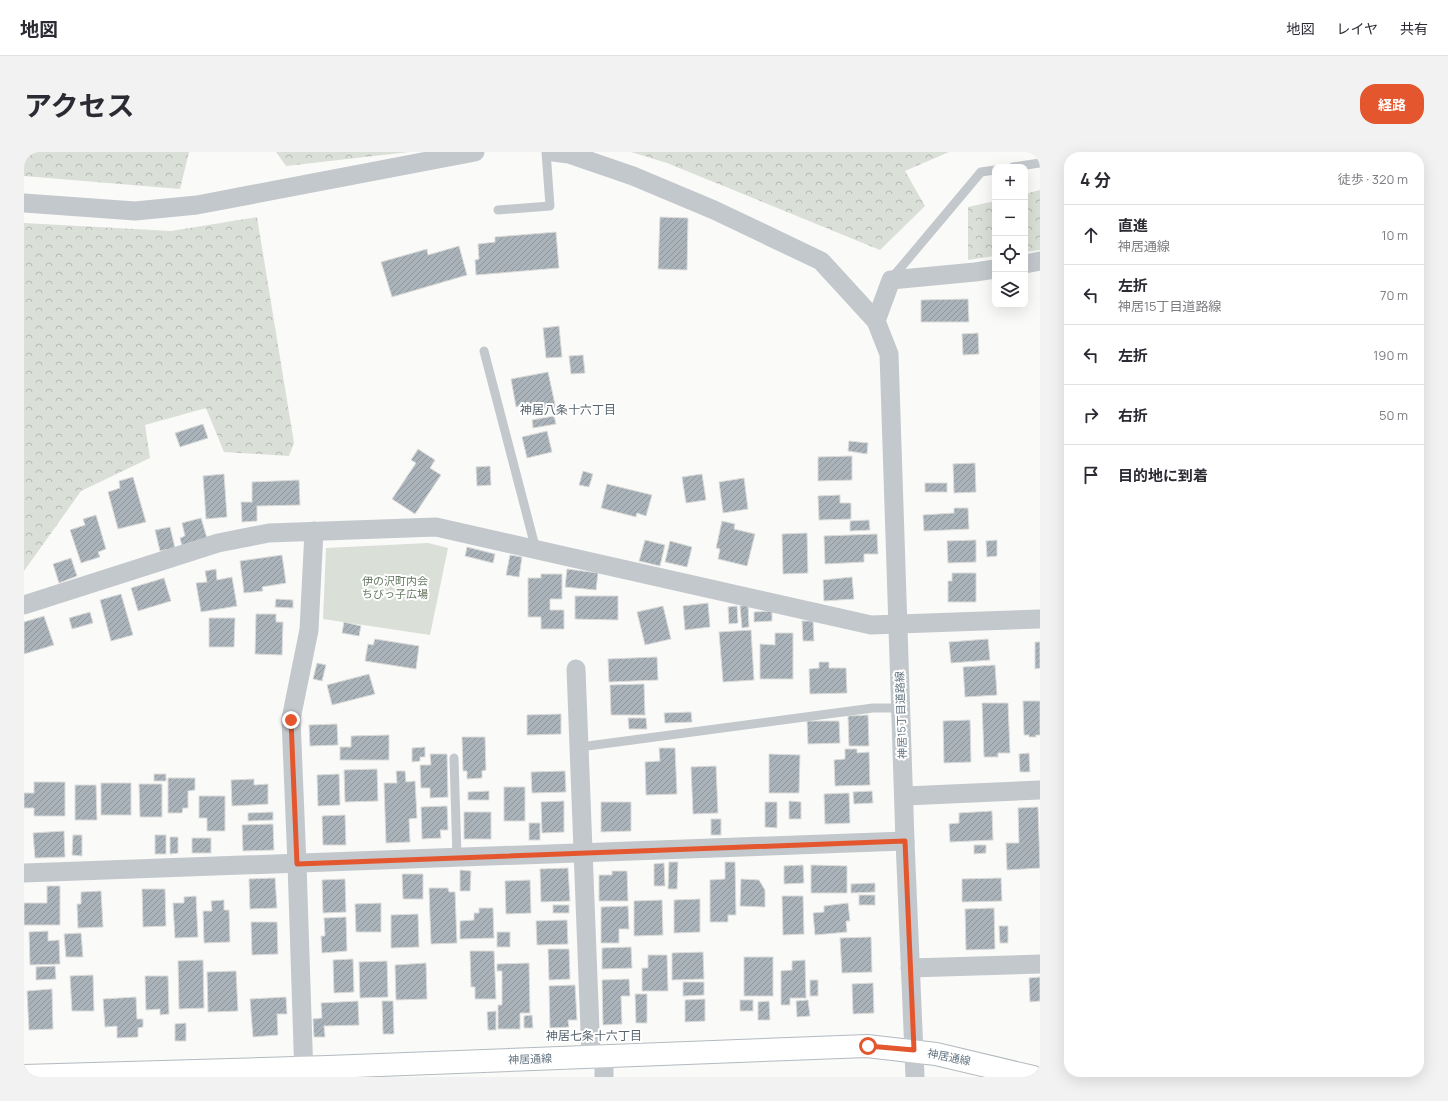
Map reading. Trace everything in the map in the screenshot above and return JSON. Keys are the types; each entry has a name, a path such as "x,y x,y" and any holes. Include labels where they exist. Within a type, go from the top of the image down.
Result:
{"street":[{"path":"24,203 135,211 197,205 475,152"},
{"path":"553,152 569,154 633,176 714,210 821,261 876,321 891,280 992,269"},
{"path":"1028,263 1040,261"},
{"name":"神居15丁目道路線","path":"876,321 890,354 905,796 905,841 915,1077"},
{"path":"24,605 218,543 269,533 436,527 871,625 1040,619"},
{"path":"304,1072 291,720 309,630 314,531"},
{"path":"576,669 584,853 600,1063"},
{"path":"905,796 1040,790"},
{"path":"24,873 905,841"},
{"path":"910,968 1040,964"},
{"name":"神居通線","path":"24,1076 304,1072 600,1063 868,1046 914,1050 979,1063 1034,1077"}],"lane":[{"path":"498,210 550,206 546,152"},
{"path":"1028,165 1040,163"},
{"path":"891,280 981,172 992,170"},
{"path":"484,351 536,550"},
{"path":"580,747 873,708 901,708"},
{"path":"454,758 456,857"}],"green space":[{"path":"27,152 189,152 180,189 24,176 24,161"},
{"path":"276,152 409,152 286,166"},
{"path":"631,152 949,152 905,171 925,206 880,250 667,163"},
{"path":"1040,190 1040,250 1028,252 1028,200 1028,193"},
{"path":"992,202 992,256 968,260 968,207"},
{"path":"257,217 294,443 289,456 224,452 206,408 145,425 150,458 81,491 24,571 24,223 171,231"},
{"name":"伊の沢町内会 ちびっ子広場","path":"428,543 448,548 430,635 323,619 326,548"}],"building":[{"path":"660,217 688,218 687,270 658,269"},
{"path":"556,232 559,268 476,275 475,260 479,259 478,244 495,242 495,237"},
{"path":"459,246 467,275 392,297 381,262 427,249 428,255"},
{"path":"968,299 969,322 921,322 921,300"},
{"path":"559,326 562,357 546,358 543,328"},
{"path":"978,333 979,354 963,355 962,334"},
{"path":"583,355 585,373 571,374 569,356"},
{"path":"548,372 556,409 537,413 535,403 516,407 511,379"},
{"path":"554,416 556,424 533,428 532,420"},
{"path":"203,424 208,438 180,447 175,433"},
{"path":"547,431 552,452 527,458 522,437"},
{"path":"849,441 868,443 867,454 848,451"},
{"path":"418,449 435,460 430,468 441,475 415,514 392,499 416,463 411,460"},
{"path":"852,456 852,480 818,481 818,457"},
{"path":"975,463 976,492 954,493 953,464"},
{"path":"490,466 491,485 477,486 476,467"},
{"path":"583,471 593,474 589,487 579,485"},
{"path":"224,474 227,517 206,519 203,476"},
{"path":"702,474 706,500 686,503 682,477"},
{"path":"133,477 146,522 118,529 108,492 120,488 119,481"},
{"path":"744,478 748,509 723,513 719,482"},
{"path":"299,480 300,505 257,506 257,521 242,522 241,502 252,502 252,482"},
{"path":"925,483 947,483 947,492 925,492"},
{"path":"607,484 652,495 646,516 637,513 636,517 601,508"},
{"path":"840,495 840,503 851,503 851,519 819,520 818,496"},
{"path":"954,508 968,508 969,529 924,531 923,515 954,513"},
{"path":"96,515 106,549 98,552 100,557 81,563 70,530 85,525 83,519"},
{"path":"201,518 207,538 182,546 180,538 185,536 182,523"},
{"path":"869,520 870,530 850,531 850,521"},
{"path":"722,521 735,524 734,529 755,534 747,566 718,559 720,549 716,548"},
{"path":"170,527 175,548 160,551 155,530"},
{"path":"807,533 808,573 783,574 782,534"},
{"path":"877,534 878,554 864,554 864,562 825,564 824,536"},
{"path":"645,540 665,545 660,566 639,561"},
{"path":"976,540 976,562 948,563 947,541"},
{"path":"997,540 997,556 987,557 986,541"},
{"path":"670,541 692,547 687,567 665,562"},
{"path":"467,547 495,554 493,563 465,556"},
{"path":"282,555 286,583 262,587 263,591 244,593 240,561"},
{"path":"510,555 522,557 519,577 506,575"},
{"path":"71,558 77,576 59,583 53,564"},
{"path":"216,569 217,580 232,577 237,606 201,612 196,583 207,582 205,571"},
{"path":"567,569 598,573 596,590 565,587"},
{"path":"952,573 976,573 976,602 948,602 948,581 952,581"},
{"path":"541,574 562,574 562,599 550,599 550,610 564,610 564,629 541,629 541,617 528,617 528,578 541,578"},
{"path":"852,577 854,599 824,601 823,580"},
{"path":"164,578 171,601 138,611 131,588"},
{"path":"121,594 133,635 111,641 100,600"},
{"path":"575,596 618,596 618,620 575,619"},
{"path":"276,599 293,600 293,608 275,607"},
{"path":"708,603 710,627 685,630 683,606"},
{"path":"748,605 749,627 742,628 740,606"},
{"path":"663,606 671,639 645,645 637,612"},
{"path":"737,606 738,623 729,624 728,607"},
{"path":"772,611 772,621 754,622 754,612"},
{"path":"90,612 93,623 72,629 69,618"},
{"path":"256,614 276,614 276,622 283,622 282,655 255,654"},
{"path":"44,616 54,645 24,654 24,622"},
{"path":"209,618 235,618 234,647 209,647"},
{"path":"802,621 813,621 814,641 803,641"},
{"path":"344,622 361,626 359,636 342,633"},
{"path":"751,630 754,680 723,682 719,632"},
{"path":"775,633 793,633 793,679 760,679 760,644 775,645"},
{"path":"375,639 419,646 416,669 365,661 368,644 373,645"},
{"path":"988,639 990,660 951,663 949,642"},
{"path":"1035,642 1040,642 1040,668 1035,669"},
{"path":"657,657 658,680 609,682 608,659"},
{"path":"819,662 829,662 829,668 846,668 847,693 810,694 809,669 819,668"},
{"path":"317,663 326,665 322,681 313,679"},
{"path":"995,665 997,695 965,697 963,667"},
{"path":"369,674 375,694 332,705 327,685"},
{"path":"644,684 645,715 611,715 610,685"},
{"path":"1023,701 1040,701 1040,735 1036,735 1036,737 1024,735"},
{"path":"982,703 1008,703 1010,753 998,753 998,757 984,757"},
{"path":"691,712 692,722 665,723 664,713"},
{"path":"561,714 561,734 527,735 527,715"},
{"path":"868,715 869,746 849,746 848,716"},
{"path":"628,718 646,718 647,729 629,729"},
{"path":"970,720 971,762 944,763 943,721"},
{"path":"807,721 839,721 840,743 808,744"},
{"path":"337,724 338,745 310,746 309,725"},
{"path":"389,735 389,760 340,760 340,747 351,747 351,736"},
{"path":"462,737 485,737 486,770 482,771 482,778 467,779 467,771 463,771"},
{"path":"425,747 425,757 420,757 420,761 412,762 412,748"},
{"path":"659,748 675,748 677,794 646,795 645,762 660,761"},
{"path":"845,749 857,749 857,753 869,752 870,785 835,786 834,760 845,759"},
{"path":"1029,753 1030,772 1020,772 1019,754"},
{"path":"430,754 447,754 448,797 430,798 430,788 421,788 420,765 431,765"},
{"path":"769,754 800,755 799,793 769,793"},
{"path":"716,766 718,813 693,814 691,767"},
{"path":"377,769 378,801 345,802 344,770"},
{"path":"396,771 405,771 406,782 415,781 417,818 409,819 410,842 386,843 384,783 397,783"},
{"path":"565,771 566,792 532,793 531,772"},
{"path":"154,774 166,774 166,781 154,781"},
{"path":"339,774 340,805 318,806 317,775"},
{"path":"168,778 195,778 195,790 188,791 188,808 183,808 182,813 168,813"},
{"path":"254,779 254,785 268,784 268,804 232,806 231,780"},
{"path":"34,782 65,782 65,816 34,816 34,808 24,808 24,793 34,793"},
{"path":"101,783 131,783 131,815 101,815"},
{"path":"139,784 162,784 162,817 140,817"},
{"path":"75,785 96,785 97,820 75,820"},
{"path":"504,787 525,787 525,821 504,821"},
{"path":"489,791 489,800 468,800 468,792"},
{"path":"872,791 873,803 854,804 853,792"},
{"path":"849,793 850,823 825,824 824,794"},
{"path":"199,796 225,796 225,831 207,831 207,818 199,818"},
{"path":"564,801 564,832 542,833 541,802"},
{"path":"789,801 801,802 801,819 789,819"},
{"path":"601,802 631,802 631,831 601,832"},
{"path":"765,802 777,802 777,828 765,827"},
{"path":"447,806 448,830 440,830 441,838 422,839 421,807"},
{"path":"1038,807 1040,868 1007,870 1006,843 1019,843 1018,808"},
{"path":"992,811 993,840 950,842 949,824 959,823 959,813"},
{"path":"273,812 273,820 248,821 248,813"},
{"path":"464,812 491,812 491,839 464,839"},
{"path":"345,815 346,845 323,845 322,816"},
{"path":"711,819 721,819 721,835 711,835"},
{"path":"529,823 540,823 540,840 529,840"},
{"path":"273,824 274,850 243,851 242,825"},
{"path":"64,831 65,857 35,858 33,833"},
{"path":"73,835 82,835 82,856 72,855"},
{"path":"155,835 166,835 166,854 155,854"},
{"path":"170,837 178,837 178,853 170,854"},
{"path":"192,838 211,838 211,853 192,853"},
{"path":"974,845 986,845 986,853 974,854"},
{"path":"669,862 678,862 677,889 668,889"},
{"path":"725,862 735,862 736,915 728,915 728,922 710,922 710,880 725,879"},
{"path":"664,863 665,886 654,886 654,864"},
{"path":"803,865 804,883 784,884 784,866"},
{"path":"811,865 847,866 847,893 811,893"},
{"path":"568,868 570,901 541,902 540,869"},
{"path":"460,870 471,871 470,891 460,891"},
{"path":"612,871 627,871 628,901 599,901 599,875 612,875"},
{"path":"402,874 423,874 423,899 403,899"},
{"path":"275,878 277,908 250,909 249,879"},
{"path":"1001,878 1002,901 962,902 962,879"},
{"path":"345,879 346,912 323,913 322,880"},
{"path":"741,879 759,880 765,890 765,907 740,906"},
{"path":"530,880 531,913 506,914 505,881"},
{"path":"875,883 875,892 851,893 851,884"},
{"path":"47,886 60,886 60,925 24,925 24,903 47,903"},
{"path":"429,888 448,888 449,892 455,892 457,943 431,944"},
{"path":"142,889 165,889 166,926 143,927"},
{"path":"101,891 103,927 78,928 77,904 81,904 81,892"},
{"path":"859,895 875,895 875,905 859,905"},
{"path":"196,896 198,937 175,938 173,903 184,903 184,897"},
{"path":"782,896 803,896 804,934 783,935"},
{"path":"700,899 700,932 674,933 674,900"},
{"path":"224,900 224,910 229,910 230,942 204,943 203,911 212,911 211,901"},
{"path":"662,900 663,935 634,936 634,901"},
{"path":"381,903 381,932 356,932 355,904"},
{"path":"848,903 850,921 846,921 847,932 815,935 813,913 824,912 824,906"},
{"path":"553,905 569,905 569,913 553,913"},
{"path":"628,906 629,929 619,929 619,943 601,943 601,907"},
{"path":"479,908 493,908 494,938 460,939 460,921 474,920 474,913 479,913"},
{"path":"994,908 995,949 966,950 965,909"},
{"path":"418,914 419,947 391,948 391,915"},
{"path":"346,917 347,951 322,953 321,936 325,936 324,918"},
{"path":"567,920 568,944 537,945 536,921"},
{"path":"251,922 277,922 278,954 252,955"},
{"path":"999,926 1008,926 1008,943 1000,943"},
{"path":"48,931 48,941 59,940 60,964 30,965 29,932"},
{"path":"497,932 510,932 510,947 497,947"},
{"path":"81,933 83,957 66,957 64,934"},
{"path":"871,937 872,972 842,973 840,938"},
{"path":"631,947 632,968 602,969 602,948"},
{"path":"548,949 569,949 570,979 549,980"},
{"path":"470,951 494,951 496,999 475,999 475,987 471,987"},
{"path":"703,952 704,979 672,980 672,953"},
{"path":"648,955 667,955 668,991 642,991 642,968 648,968"},
{"path":"744,957 773,957 773,996 744,996"},
{"path":"353,959 354,992 334,993 333,960"},
{"path":"203,960 204,1008 179,1009 178,961"},
{"path":"805,960 806,998 790,998 790,1005 781,1005 781,971 792,970 792,961"},
{"path":"387,961 388,997 360,998 359,962"},
{"path":"426,963 427,999 396,1000 395,965"},
{"path":"529,963 530,1013 520,1013 520,1029 498,1029 498,1005 502,1005 502,971 497,971 497,964"},
{"path":"55,966 56,979 36,980 36,967"},
{"path":"236,971 238,1011 208,1012 207,972"},
{"path":"93,975 94,1011 72,1011 70,976"},
{"path":"145,976 168,976 169,1014 160,1015 160,1009 146,1010"},
{"path":"1040,977 1040,1001 1030,1002 1029,978"},
{"path":"629,979 630,996 621,996 622,1024 603,1025 602,980"},
{"path":"810,980 818,980 818,996 810,996"},
{"path":"683,982 704,982 704,995 683,996"},
{"path":"873,983 874,1013 853,1014 852,984"},
{"path":"575,985 577,1020 568,1020 569,1027 550,1028 549,986"},
{"path":"52,989 53,1029 29,1030 27,991"},
{"path":"635,994 647,994 647,1023 636,1023"},
{"path":"136,997 137,1019 143,1019 143,1027 138,1028 138,1037 117,1038 117,1026 105,1027 103,999"},
{"path":"286,997 287,1014 277,1014 278,1035 253,1037 250,999"},
{"path":"705,999 705,1021 685,1022 685,1000"},
{"path":"740,1000 753,1000 753,1011 740,1011"},
{"path":"808,1000 810,1016 797,1017 796,1001"},
{"path":"358,1001 359,1025 324,1026 325,1037 314,1037 313,1019 322,1018 321,1003"},
{"path":"382,1001 393,1001 394,1034 383,1034"},
{"path":"769,1001 770,1020 758,1020 758,1002"},
{"path":"496,1011 496,1030 488,1030 487,1012"},
{"path":"532,1015 533,1028 524,1028 524,1016"},
{"path":"186,1023 186,1041 175,1041 175,1024"}],"district":[{"name":"神居八条十六丁目","path":"568,410"},
{"name":"神居七条十六丁目","path":"594,1036"}],"route":[{"path":"291,720 297,864 905,841 914,1050 868,1046"}]}
